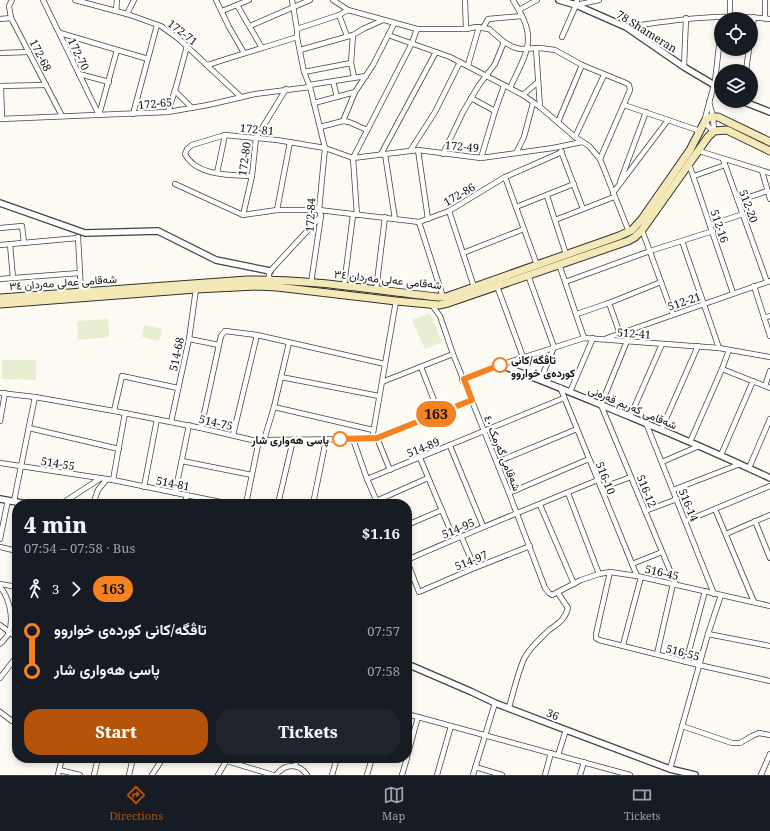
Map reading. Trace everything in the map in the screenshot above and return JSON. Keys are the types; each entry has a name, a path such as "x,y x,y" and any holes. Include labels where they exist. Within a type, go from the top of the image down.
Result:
{"main road":[{"path":"705,121 714,116 726,120 770,142"},
{"name":"شەقامی عەلی مەردان ٣٤","path":"0,304 196,289 267,286 396,301 435,304 454,302 632,239 642,230 689,164 695,152 700,131 705,121"},
{"path":"713,131 727,130 770,151"},
{"name":"شەقامی عەلی مەردان ٣٤","path":"0,298 81,291 269,280 344,286 443,297 628,232 642,219 713,131"},
{"path":"366,297 367,289"},
{"path":"378,290 378,299"}],"street":[{"name":"172-68","path":"11,0 9,6 11,18 62,116"},
{"name":"172-70","path":"43,0 99,115"},
{"name":"172-71","path":"75,0 126,14 161,26 187,46 241,97"},
{"path":"116,11 117,0"},
{"path":"126,14 134,0"},
{"path":"216,0 229,28 244,53"},
{"path":"222,12 249,0"},
{"path":"292,0 304,72 314,102 325,148"},
{"path":"250,26 310,0"},
{"path":"333,0 348,10 394,24 417,29 489,29 504,42 520,49 540,48 555,50 582,65 629,85 630,90 600,159"},
{"path":"465,0 466,29"},
{"path":"510,88 527,48 528,38 527,27 513,0"},
{"path":"519,10 536,0"},
{"name":"78 Shameran","path":"558,0 577,2 626,27 684,67 714,85"},
{"path":"562,37 577,2 599,0"},
{"path":"730,0 730,12"},
{"path":"758,18 768,19 765,0"},
{"path":"237,5 262,48"},
{"path":"297,28 339,15 348,10"},
{"path":"339,15 347,36"},
{"path":"468,65 481,28 488,19 522,16"},
{"path":"0,19 11,18"},
{"path":"684,67 686,18"},
{"path":"626,27 686,18 714,18"},
{"path":"300,50 353,35 383,20"},
{"path":"343,121 355,92 373,65 394,24"},
{"path":"133,114 157,25"},
{"path":"344,286 355,215 353,158 412,44 417,29"},
{"path":"60,33 148,59"},
{"path":"353,35 351,63 354,77"},
{"path":"388,35 468,65 485,76 523,95 594,151 600,159 628,232"},
{"path":"208,65 297,37"},
{"path":"443,154 471,98 485,76 495,64 504,42"},
{"path":"168,112 187,46"},
{"path":"536,48 540,107"},
{"path":"99,115 118,50"},
{"path":"0,53 29,52"},
{"path":"395,219 383,154 436,52"},
{"path":"410,151 435,112 460,62"},
{"path":"304,72 351,63"},
{"path":"558,122 582,65"},
{"path":"79,74 109,82"},
{"path":"575,137 604,75"},
{"name":"172-65","path":"1,119 168,112 241,97 366,76"},
{"path":"333,81 337,97"},
{"path":"523,95 538,82"},
{"path":"1,119 0,86 46,85"},
{"path":"713,131 705,121 705,114 714,85"},
{"path":"481,158 504,86"},
{"name":"172-80","path":"243,214 252,176 256,138 286,89"},
{"path":"175,91 192,108"},
{"path":"314,102 355,92"},
{"path":"471,98 495,111"},
{"path":"709,102 714,116 713,131"},
{"path":"516,153 524,137 533,103"},
{"path":"624,105 700,131"},
{"path":"758,107 770,112"},
{"path":"555,220 614,195 646,112"},
{"path":"618,186 668,120"},
{"path":"320,127 343,121 367,130"},
{"path":"225,135 216,174 252,176"},
{"name":"172-81","path":"216,174 188,162 185,154 187,149 192,145 225,135 290,142 325,148 353,158"},
{"path":"277,210 290,142"},
{"name":"172-49","path":"353,158 418,150 481,158 560,147 582,142"},
{"path":"560,147 583,209"},
{"name":"172-84","path":"311,283 321,216 319,210 325,148"},
{"path":"418,150 428,219"},
{"name":"172-86","path":"243,214 277,210 319,210 419,222 449,211 504,177 562,152"},
{"path":"695,152 770,173"},
{"path":"631,154 639,158"},
{"name":"512-20","path":"723,159 768,281"},
{"name":"512-16","path":"689,164 733,293"},
{"path":"694,176 725,165"},
{"path":"762,171 770,199"},
{"path":"504,177 537,265"},
{"path":"175,184 243,214"},
{"path":"516,207 547,196 574,184"},
{"path":"738,201 767,191"},
{"path":"547,196 566,254"},
{"path":"0,203 79,231 91,233 158,231 222,263 270,271"},
{"path":"449,211 474,287"},
{"path":"710,225 743,214"},
{"path":"269,280 270,271 321,216"},
{"path":"378,290 385,217"},
{"path":"419,222 443,297"},
{"path":"0,228 22,226 24,243"},
{"path":"463,253 524,230"},
{"path":"642,230 673,315"},
{"path":"79,231 78,238 81,291"},
{"path":"566,282 650,251 713,231"},
{"path":"0,245 78,238"},
{"path":"682,241 719,348"},
{"path":"10,244 13,278"},
{"path":"559,264 584,338"},
{"path":"0,279 80,273"},
{"path":"528,275 554,347 541,379"},
{"name":"512-21","path":"604,339 768,281"},
{"path":"577,314 609,304 662,282"},
{"path":"497,286 523,358"},
{"path":"754,286 770,336"},
{"name":"514-68","path":"172,422 189,339 196,289"},
{"path":"390,470 374,438 373,430 396,301"},
{"name":"شەقامی گەرمک ٤٠","path":"435,304 453,354 497,462 545,588 549,593 555,594 568,608 567,615 564,619 548,631 531,649 525,658 509,707"},
{"name":"شەقامی گەرمک ٤٠","path":"435,304 440,316"},
{"path":"609,304 620,334"},
{"path":"764,318 770,316"},
{"path":"202,428 218,345 221,336 225,331 256,335 385,364"},
{"path":"234,435 256,335"},
{"name":"512-41","path":"500,365 584,338 719,348 770,357"},
{"path":"570,392 593,338"},
{"path":"189,339 218,345"},
{"path":"601,405 628,341"},
{"path":"247,499 262,440 274,407 289,343"},
{"path":"630,417 662,344"},
{"path":"661,430 698,346"},
{"path":"690,442 729,350"},
{"path":"382,382 453,354"},
{"path":"464,379 500,365"},
{"name":"شەقامی کەریم قەرەنی","path":"500,365 541,379 721,455 770,478"},
{"path":"421,367 439,413"},
{"path":"722,369 770,388"},
{"path":"764,386 770,371"},
{"path":"114,411 122,376 178,388"},
{"path":"281,376 380,396"},
{"path":"721,455 753,381"},
{"name":"516-10","path":"560,387 632,564 639,576"},
{"path":"0,421 3,393"},
{"name":"514-75","path":"3,393 114,411 262,440 374,438 472,400"},
{"path":"14,499 35,397"},
{"name":"514-89","path":"367,479 564,398"},
{"name":"516-12","path":"601,405 674,584"},
{"path":"274,407 373,430"},
{"path":"113,480 125,413"},
{"path":"749,468 770,419"},
{"path":"144,486 157,420"},
{"name":"516-14","path":"646,423 714,594"},
{"path":"175,493 189,425"},
{"path":"29,428 119,448"},
{"path":"497,462 577,429"},
{"path":"353,439 376,499"},
{"path":"279,499 293,440"},
{"path":"314,499 326,440"},
{"path":"450,446 483,526"},
{"path":"662,462 699,446"},
{"path":"420,458 454,539"},
{"path":"509,493 589,459"},
{"path":"182,461 252,475"},
{"name":"514-55","path":"0,463 113,480"},
{"path":"673,490 740,464"},
{"path":"601,488 631,477"},
{"path":"69,499 101,478"},
{"path":"383,499 428,478"},
{"path":"94,499 98,490 107,479"},
{"name":"514-81","path":"113,480 206,499"},
{"name":"514-95","path":"412,558 483,526 540,505 598,480"},
{"path":"686,521 770,486"},
{"path":"568,493 599,574"},
{"path":"187,495 187,499"},
{"path":"0,498 12,501"},
{"path":"645,511 677,499"},
{"path":"0,539 8,500"},
{"path":"540,505 574,584"},
{"path":"715,509 754,602"},
{"path":"412,523 442,510"},
{"path":"726,534 770,515"},
{"path":"755,521 770,558"},
{"path":"461,536 475,568"},
{"name":"514-97","path":"412,573 419,592 530,546"},
{"path":"0,547 12,549"},
{"path":"632,564 662,552"},
{"name":"516-45","path":"555,594 574,584 599,574 610,572 639,576 770,606"},
{"name":"516-55","path":"610,572 596,638 686,662 770,681"},
{"path":"623,645 639,576"},
{"path":"657,654 674,584"},
{"path":"0,585 12,586"},
{"path":"0,585 8,599 11,615 9,632 0,644"},
{"path":"686,662 705,591"},
{"path":"670,769 708,634 721,595"},
{"path":"0,625 12,634"},
{"path":"708,634 770,646"},
{"path":"0,678 12,662"},
{"name":"36","path":"412,666 494,703 509,707 670,769 694,775"},
{"path":"0,669 4,672"},
{"path":"473,775 494,703"},
{"path":"0,712 12,721"},
{"path":"412,715 630,775"},
{"path":"412,737 418,717"},
{"path":"437,775 450,726"},
{"path":"682,726 732,743 740,743 759,733 770,735"},
{"path":"558,755 566,730"},
{"path":"545,775 551,753"},
{"path":"761,775 770,754"},
{"path":"580,775 584,762"},
{"path":"61,763 59,773 80,775"},
{"path":"94,775 97,763"},
{"path":"129,775 132,763"},
{"path":"152,775 160,763"},
{"path":"218,775 225,763"},
{"path":"238,763 273,775"},
{"path":"332,775 336,763"},
{"path":"367,775 371,763"},
{"path":"402,775 405,763"},
{"path":"276,775 284,768 294,766 300,768 307,775"},
{"path":"475,768 502,775"}],"green space":[{"path":"430,313 442,342 425,349 412,320"},
{"path":"108,319 109,337 78,340 77,321"},
{"path":"144,325 162,329 159,341 142,337"},
{"path":"2,360 36,360 36,380 2,379"}],"bus line":[{"name":"163","path":"340,439 377,438 472,400 464,379 500,365"}],"place":[{"name":"تاڤگە/کانی کوردەی خواروو","path":"500,365"},
{"name":"پاسی هەواری شار","path":"340,439"}]}
